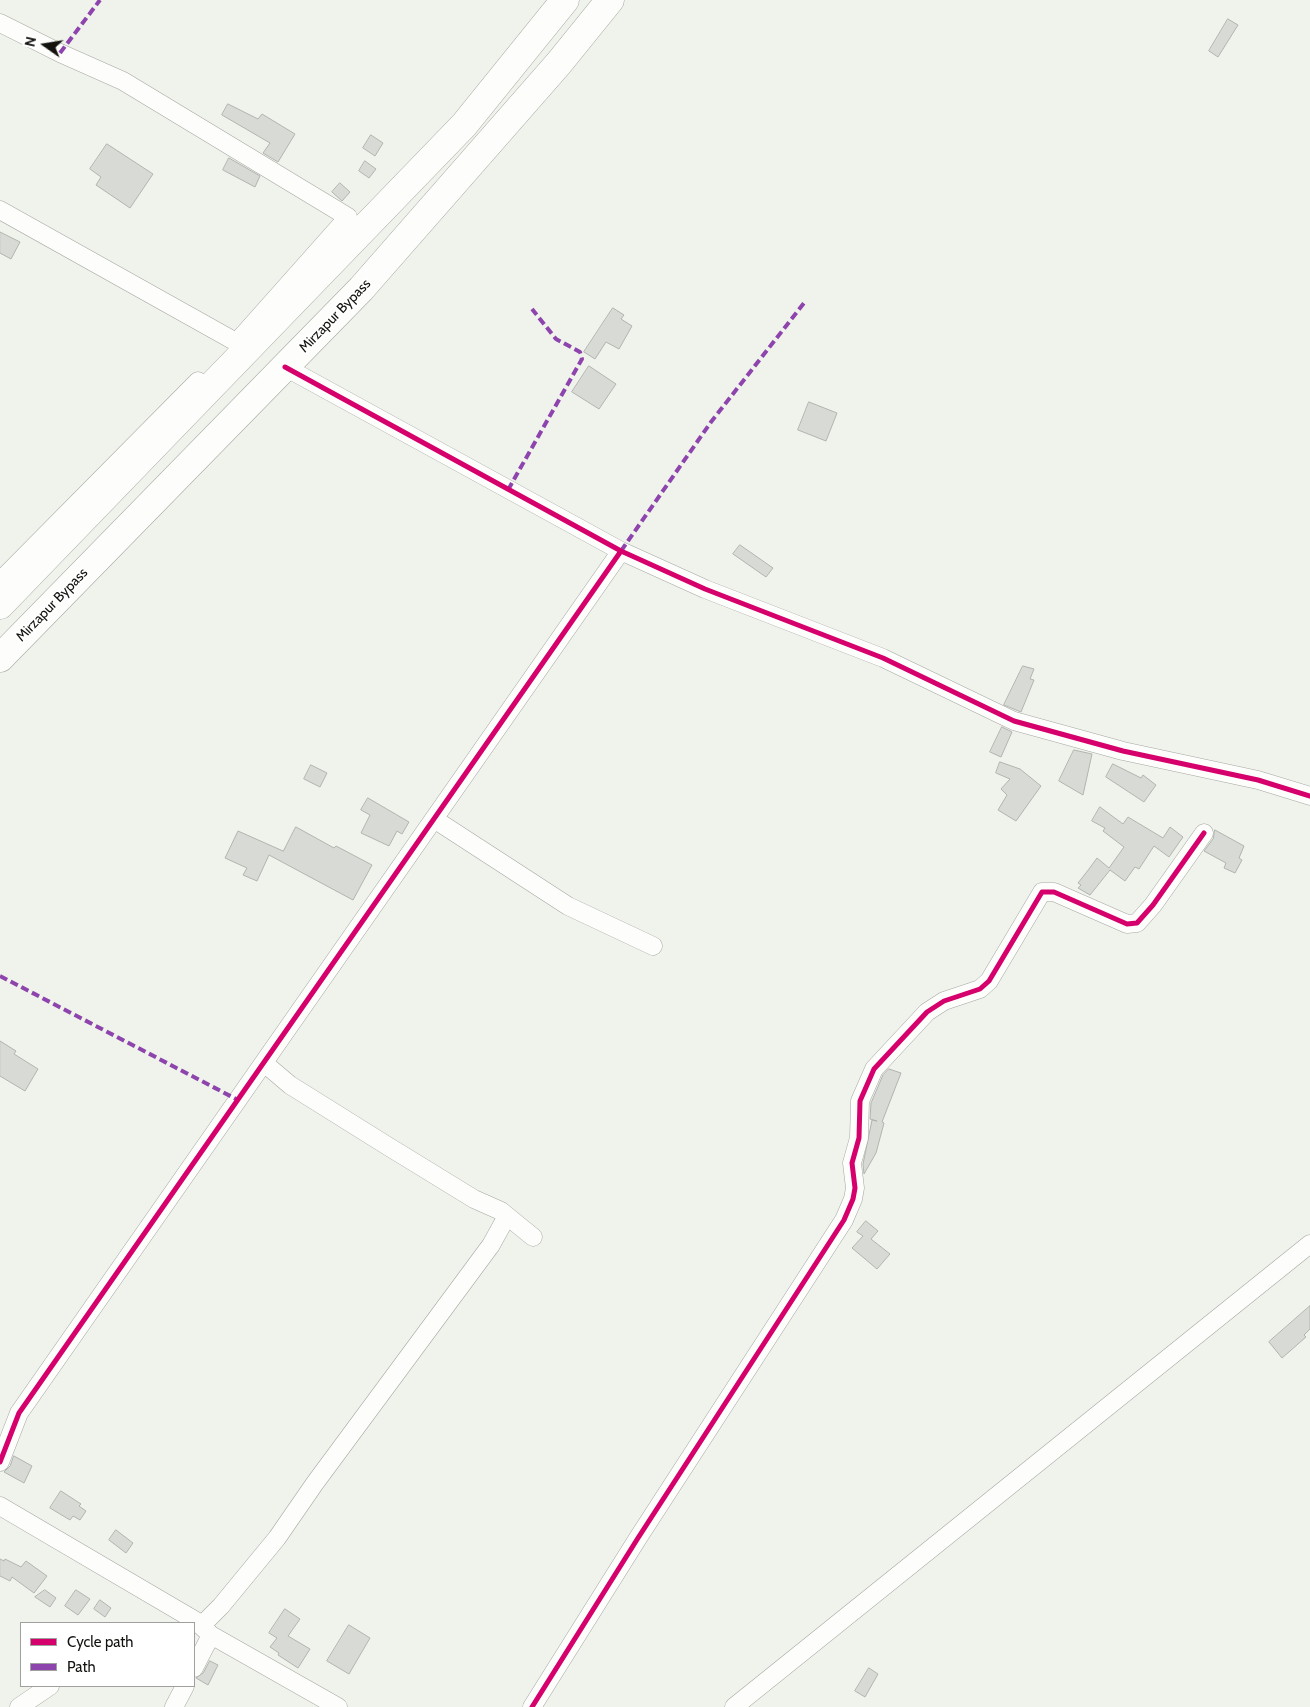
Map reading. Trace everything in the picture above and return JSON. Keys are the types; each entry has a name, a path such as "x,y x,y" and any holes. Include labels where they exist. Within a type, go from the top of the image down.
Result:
{"highway":[{"path":"0,605 464,125 565,0"},
{"name":"Mirzapur Bypass","path":"0,658 361,289 559,63 610,0"}],"street":[{"path":"0,23 60,53 123,81 348,217 236,342 0,581"},
{"path":"0,210 236,342"},
{"path":"285,368 621,552 705,589 883,658 1014,721 1124,751 1258,780 1310,796"},
{"path":"0,1462 20,1413 621,552"},
{"path":"434,819 568,906 653,946"},
{"path":"532,1707 643,1530 850,1209 855,1188 852,1164 859,1138 860,1101 874,1069 927,1012 944,1001 980,989 989,981 1042,892 1054,892 1127,924 1137,923 1153,905 1204,833"},
{"path":"264,1063 290,1085 386,1145 474,1199 501,1211 532,1237"},
{"path":"195,1660 199,1626 221,1606 277,1538 314,1483 491,1245 507,1216"},
{"path":"734,1707 1310,1244"},
{"path":"0,1506 192,1622"},
{"path":"199,1626 338,1707"},
{"path":"19,1707 49,1687"},
{"path":"174,1707 184,1687"}],"building":[{"path":"1228,19 1238,25 1218,57 1209,51"},
{"path":"228,104 258,119 262,114 295,134 278,162 263,153 270,143 222,115"},
{"path":"371,135 383,143 375,156 363,148"},
{"path":"107,144 153,174 130,208 96,185 101,177 90,169"},
{"path":"229,158 260,176 255,187 223,170"},
{"path":"365,161 376,169 369,178 359,171"},
{"path":"340,183 350,192 342,201 332,192"},
{"path":"0,232 20,242 11,259 0,253"},
{"path":"613,308 624,315 621,319 632,326 619,349 606,342 595,359 584,352"},
{"path":"589,366 616,384 599,409 572,392"},
{"path":"809,402 837,413 826,441 798,430"},
{"path":"740,545 773,568 766,577 733,554"},
{"path":"1023,666 1034,669 1030,679 1034,680 1021,712 1004,705"},
{"path":"1002,727 1012,732 1001,757 990,752"},
{"path":"1074,750 1092,754 1083,795 1059,781"},
{"path":"1000,762 1020,769 1041,786 1016,821 998,810 1007,795 1001,789 1010,779 996,773"},
{"path":"1113,764 1141,778 1143,775 1156,785 1144,802 1106,777"},
{"path":"311,765 327,773 320,787 304,779"},
{"path":"368,798 409,822 402,834 397,831 389,846 361,833 370,815 361,810"},
{"path":"1100,807 1123,824 1128,817 1163,838 1170,827 1183,837 1169,857 1154,846 1139,869 1135,867 1125,881 1110,870 1090,895 1078,888 1081,885 1078,883 1097,858 1109,868 1124,847 1103,831 1105,828 1092,821"},
{"path":"296,827 334,848 336,846 372,865 353,900 269,855 257,881 243,875 247,868 225,858 238,831 283,851"},
{"path":"1215,830 1244,846 1239,858 1242,860 1235,873 1224,868 1226,863 1204,851 1213,839"},
{"path":"0,1041 16,1051 14,1054 38,1069 25,1091 0,1076"},
{"path":"889,1069 901,1073 882,1122 884,1123 876,1153 864,1174 863,1164 872,1120 877,1121 870,1119 871,1103 883,1075"},
{"path":"866,1221 878,1231 871,1239 890,1254 877,1269 852,1248 863,1236 857,1232"},
{"path":"1310,1306 1310,1329 1304,1335 1306,1337 1282,1358 1269,1342"},
{"path":"14,1456 32,1466 24,1483 4,1472 10,1466"},
{"path":"61,1491 81,1504 79,1506 86,1511 80,1520 73,1516 70,1520 50,1508"},
{"path":"116,1530 133,1543 126,1553 109,1540"},
{"path":"0,1559 4,1561 5,1559 21,1567 26,1561 47,1576 34,1593 12,1577 10,1581 0,1576"},
{"path":"45,1590 56,1598 50,1607 35,1597"},
{"path":"76,1590 90,1599 78,1615 65,1606"},
{"path":"100,1600 111,1608 105,1617 94,1609"},
{"path":"285,1609 300,1619 288,1636 310,1649 298,1668 278,1655 279,1653 270,1647 277,1638 269,1633"},
{"path":"349,1625 370,1638 349,1674 327,1661"},
{"path":"210,1661 218,1665 208,1685 196,1678 203,1673"},
{"path":"869,1668 878,1674 865,1697 855,1691"}],"marked path":[{"path":"60,53 100,0"},
{"path":"621,551 711,422 804,303"},
{"path":"508,490 582,359 580,352 556,339 532,309"},
{"path":"0,976 238,1100"}],"cycle path":[{"path":"285,367 621,551 705,589 883,658 1014,721 1123,751 1258,780 1310,796"},
{"path":"0,1462 19,1413 621,551"},
{"path":"532,1707 638,1538 844,1220 853,1199 855,1188 852,1163 859,1138 860,1101 874,1069 927,1012 944,1001 980,989 989,981 1042,892 1054,892 1127,924 1137,923 1153,905 1204,833"}]}
